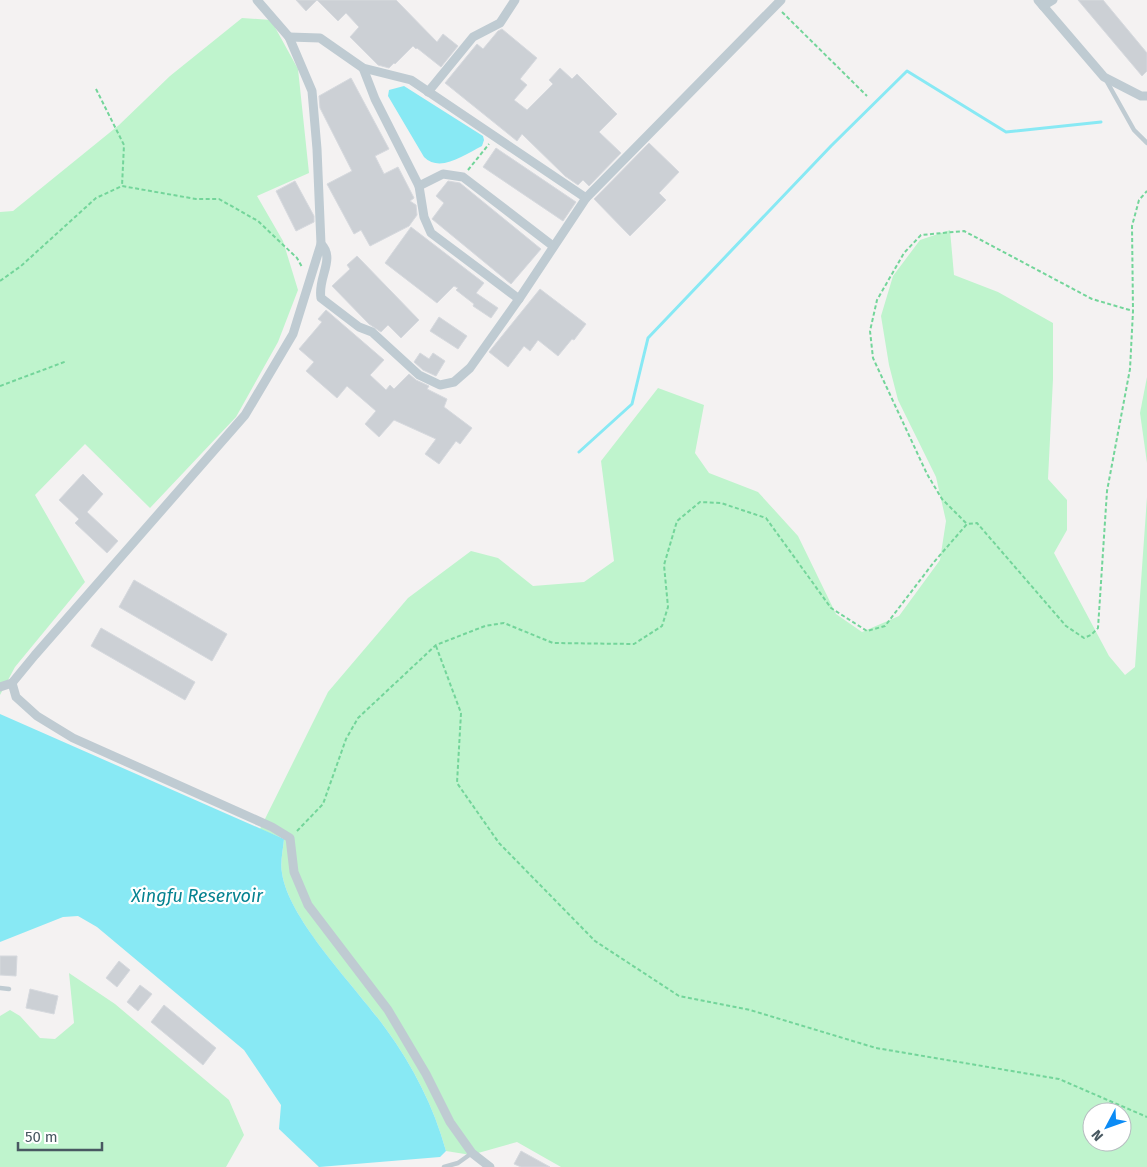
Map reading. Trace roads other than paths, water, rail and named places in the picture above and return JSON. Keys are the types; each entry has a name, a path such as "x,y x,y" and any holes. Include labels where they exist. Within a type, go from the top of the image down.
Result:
{"street":[{"path":"0,686 12,682 245,415 293,334 321,244 317,149 312,91 288,37 257,0"},
{"path":"428,92 473,37 500,23 515,0"},
{"path":"1053,0 1040,3 1104,77 1141,96 1147,96"},
{"path":"321,244 326,249 328,257 319,288 321,298 359,327 372,332 419,376 440,385 454,382 470,368 519,299 586,198 778,3"},
{"path":"288,37 320,38 363,68 411,80 586,198"},
{"path":"363,68 375,99 420,186 424,217 431,232 519,299"},
{"path":"420,186 443,174 463,176 554,246"},
{"path":"12,682 16,697 37,716 73,738 272,827 290,838 294,872 308,905 388,1010 426,1074 450,1122 472,1153 490,1167"}],"lane":[{"path":"1104,77 1134,130 1147,143"},
{"path":"0,988 9,990"},
{"path":"444,1167 458,1163 472,1153"}],"water":[{"path":"404,86 483,136 482,146 460,158 445,163 430,161 424,157 388,96 389,90"},
{"name":"Xingfu Reservoir","path":"0,714 284,839 281,861 282,873 287,892 297,912 326,954 374,1013 405,1057 429,1103 446,1151 440,1157 319,1167 279,1129 281,1105 244,1050 97,927 78,916 63,917 0,942"}],"waterway":[{"path":"579,452 632,404 648,338 831,146 907,71 1006,132 1101,122"}]}
